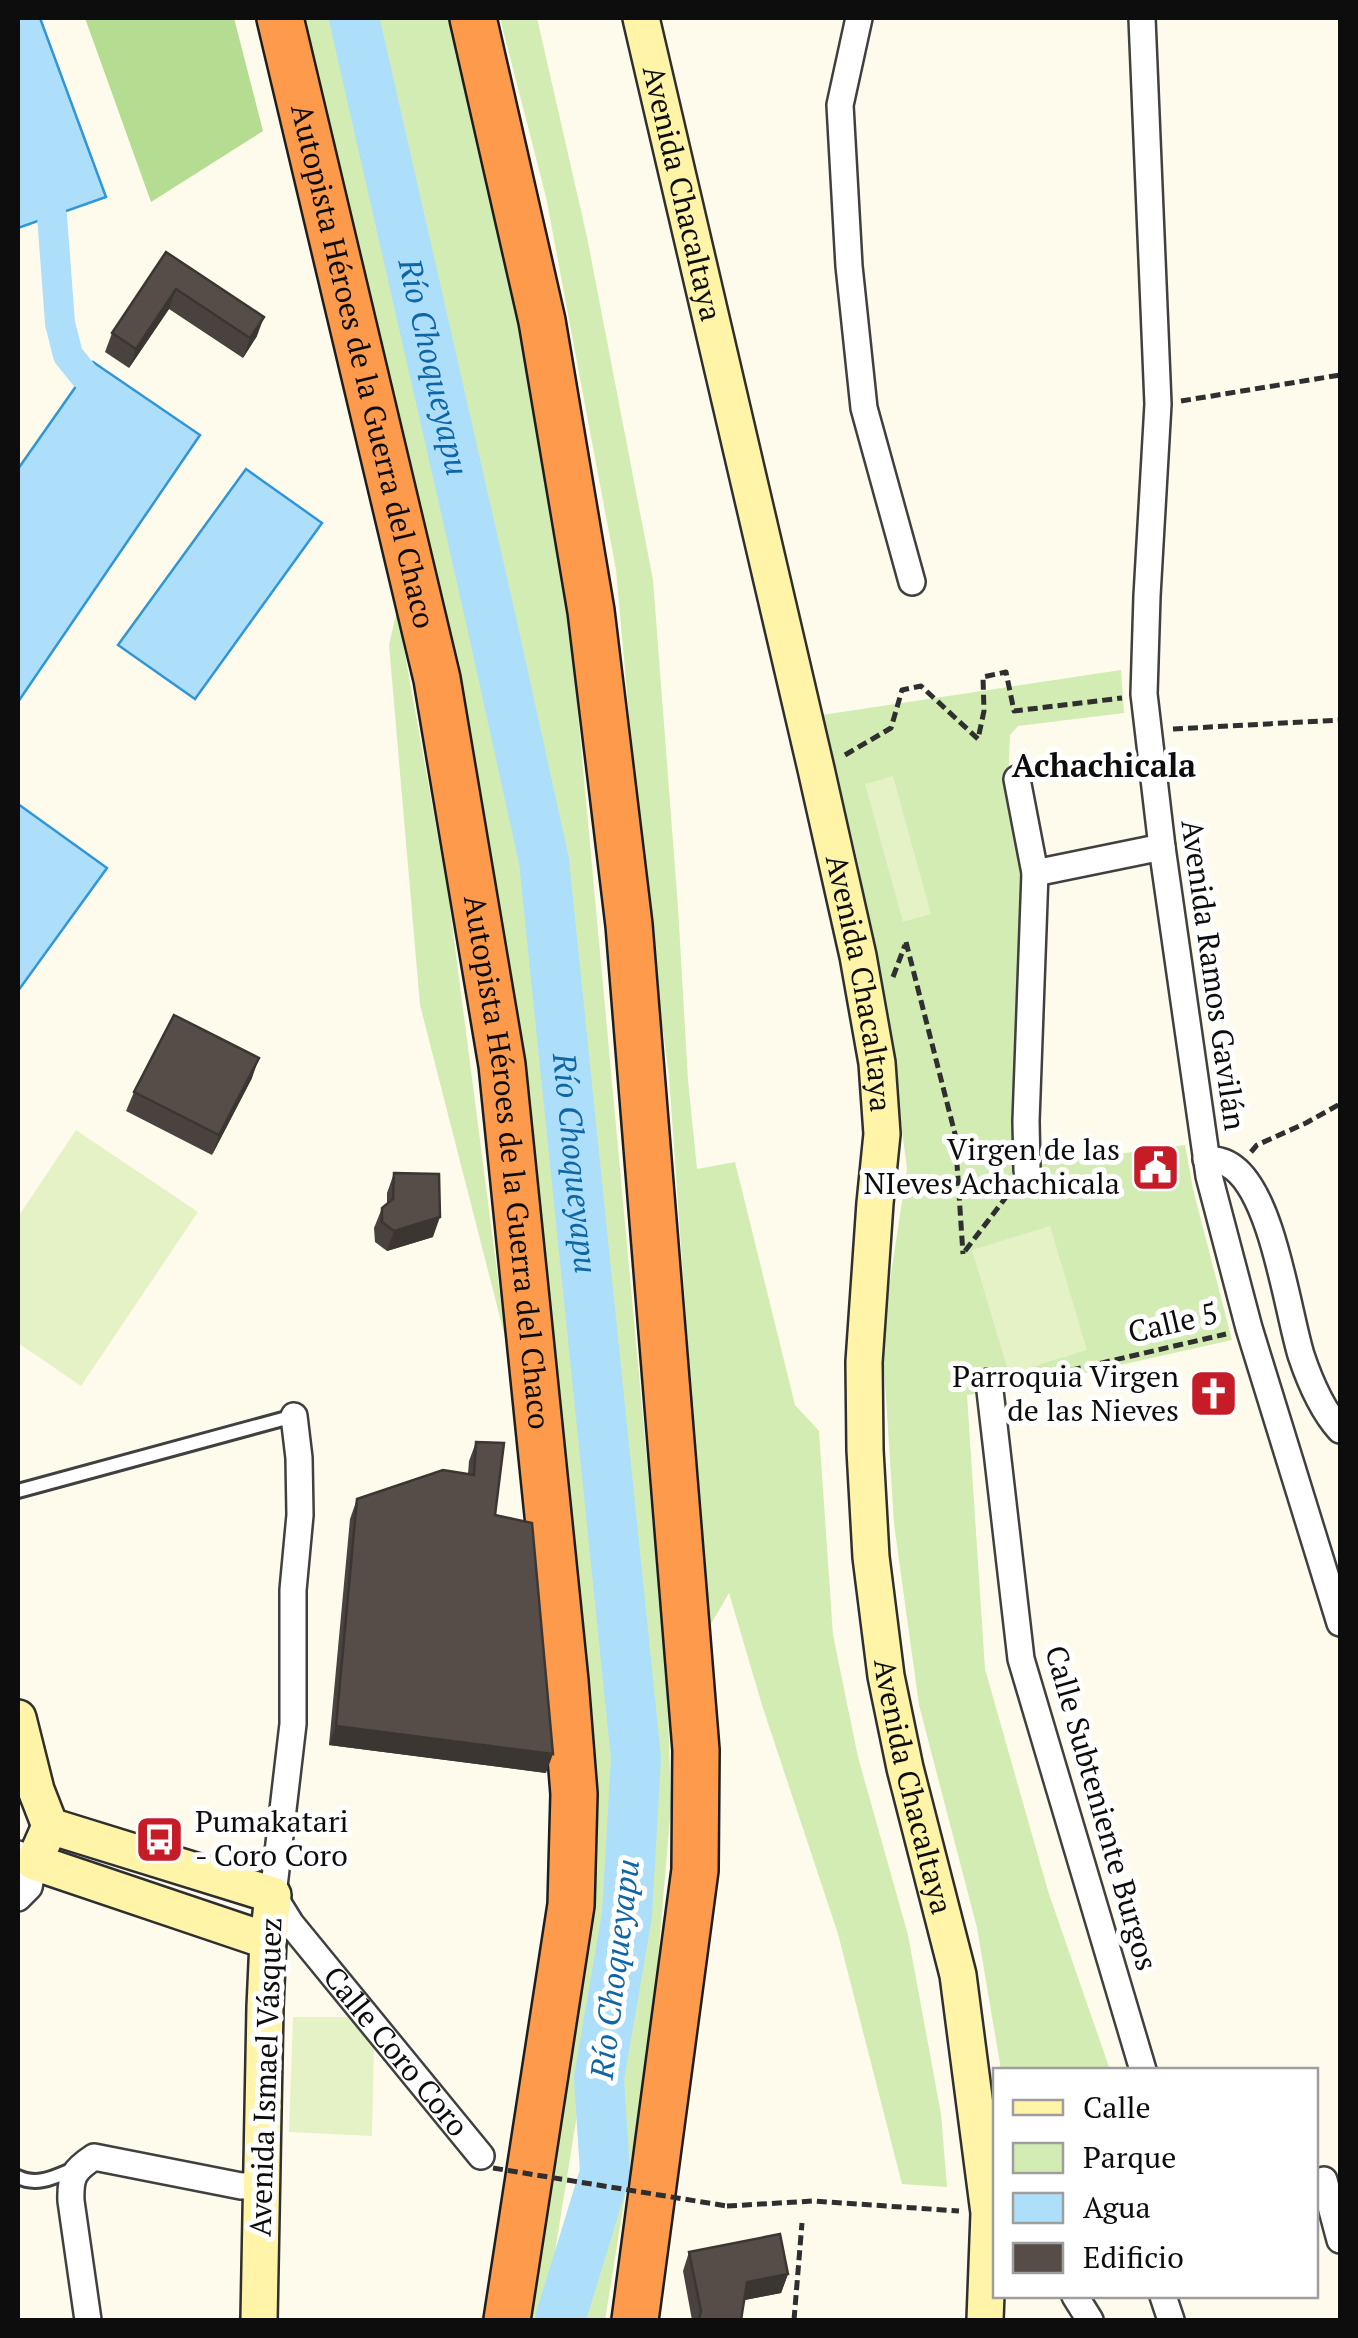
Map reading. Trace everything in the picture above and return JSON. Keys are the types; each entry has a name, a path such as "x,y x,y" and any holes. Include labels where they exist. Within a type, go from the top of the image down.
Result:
{"highway":[{"name":"Autopista Héroes de la Guerra del Chaco","path":"280,18 436,679 502,1064 565,1681 574,1794 571,1905 507,2320"},
{"path":"472,18 542,321 591,611 629,925 696,1750 695,1870 635,2320"}],"street":[{"name":"Avenida Chacaltaya","path":"641,18 816,769 858,956 877,1063 882,1134 864,1362 865,1450 874,1577 886,1676 905,1768 958,1975 989,2213 990,2308"},
{"path":"859,18 840,105 849,266 864,408 912,582"},
{"name":"Avenida Ramos Gavilán","path":"1142,18 1158,404 1144,694 1162,847 1206,1159 1249,1328 1340,1624"},
{"path":"1017,780 1036,873 1027,1170"},
{"path":"1036,873 1162,847"},
{"path":"1206,1159 1221,1160 1236,1169 1260,1205 1302,1356 1322,1404 1340,1430"},
{"name":"Calle Subteniente Burgos","path":"989,1382 1021,1660 1142,2068"},
{"name":"Avenida Ismael Vásquez","path":"258,2320 268,1941 294,1724 293,1590 300,1515 294,1416"},
{"path":"18,1718 36,1790 50,1826"},
{"path":"50,1826 273,1895"},
{"path":"18,1898 29,1886 26,1858 50,1826"},
{"path":"26,1858 268,1941"},
{"name":"Calle Coro Coro","path":"273,1895 290,1924 487,2162"},
{"path":"978,2132 993,2157"},
{"path":"88,2320 71,2201 70,2185 77,2168 94,2157 241,2186 262,2185"},
{"path":"1327,2180 1340,2240"},
{"path":"1075,2298 1090,2320"}],"lane":[{"path":"18,1491 294,1416"},
{"path":"18,2177 39,2182 77,2168"}],"path":[{"path":"1158,404 1340,375"},
{"path":"816,769 891,728 902,690 921,686 978,739 984,710 983,677 1006,672 1014,711 1144,694"},
{"path":"1150,731 1340,720"},
{"path":"906,942 955,1134 963,1254 1027,1170"},
{"path":"1236,1169 1257,1145 1340,1104"},
{"name":"Calle 5","path":"989,1382 1063,1372 1249,1328"},
{"path":"487,2162 727,2206 813,2200 989,2213"},
{"path":"794,2320 802,2223"}],"green space":[{"path":"85,18 234,18 263,131 151,202"},
{"path":"303,18 333,18 524,860 613,1729 609,1916 544,2320 521,2320 588,1699 546,1267 490,843 441,599"},
{"path":"367,18 451,18 522,331 568,606 667,1678 671,1806 652,2029 605,2320 574,2320 641,1902 650,1759 619,1390 561,854 475,466"},
{"path":"500,18 537,18 587,237 653,580 697,1169 735,1162 795,1405 819,1431 833,1635 858,1757 908,1935 941,2114 947,2187 902,2184 838,1934 729,1593 708,1629 669,1076 645,894 616,570 546,197"},
{"path":"397,610 448,893 506,1341 420,1005 389,645"},
{"path":"1121,670 1124,713 1018,726 1010,735 1008,781 1025,872 1021,1167 1185,1145 1232,1340 1031,1385 967,1395 985,1669 1048,1891 1109,2068 1001,2068 977,1928 919,1705 894,1524 882,1334 907,1168 858,863 822,715"},
{"path":"893,776 931,914 903,922 865,784"},
{"path":"76,1130 198,1212 81,1386 18,1343 18,1217"},
{"path":"1050,1226 1087,1350 1009,1374 972,1250"},
{"path":"293,2017 349,2017 374,2045 372,2136 289,2132"}],"water":[{"path":"18,18 40,18 106,197 18,228"},
{"path":"93,362 200,435 18,702 18,469"},
{"path":"246,469 322,523 195,699 118,645"},
{"path":"18,804 107,868 18,991"}],"building":[{"path":"166,252 264,317 250,338 176,289 136,349 112,333"},
{"path":"174,1015 259,1058 219,1135 134,1092"},
{"path":"394,1173 439,1174 440,1217 394,1231 382,1222 382,1208 393,1199"},
{"path":"476,1442 504,1443 495,1515 532,1523 553,1754 336,1726 357,1499 443,1470 474,1475"},
{"path":"780,2234 788,2274 747,2282 741,2320 699,2320 701,2311 689,2252"}],"waterway":[{"name":"Río Choqueyapu","path":"354,18 544,861 636,1758 627,1915 599,2078 605,2173 560,2320"},
{"path":"52,216 60,323 68,355 84,375"}],"place":[{"name":"Virgen de las NIeves Achachicala","path":"1155,1167"},
{"name":"Parroquia Virgen de las Nieves","path":"1214,1394"},
{"name":"Pumakatari - Coro Coro","path":"160,1839"}],"district":[{"name":"Achachicala","path":"1104,766"}]}
